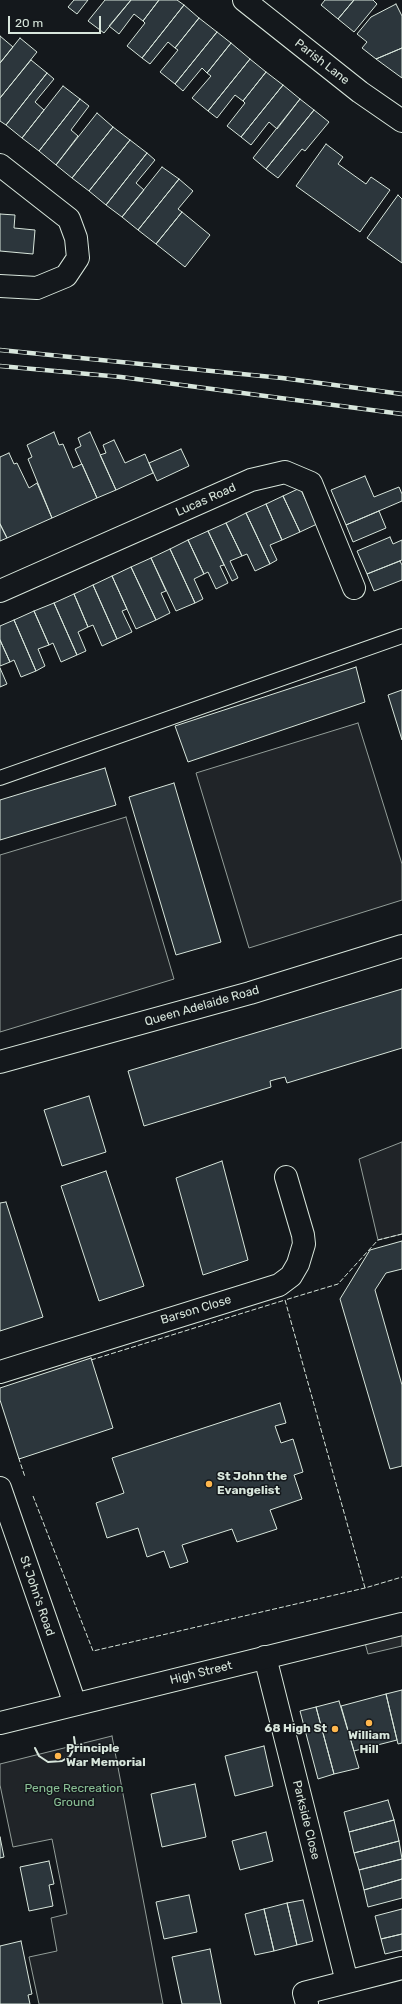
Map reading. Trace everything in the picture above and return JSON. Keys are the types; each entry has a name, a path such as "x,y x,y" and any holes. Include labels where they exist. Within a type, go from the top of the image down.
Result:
{"street":[{"name":"Parish Lane","path":"244,0 360,92 402,121"},
{"path":"0,165 69,219 76,238 78,258 66,276 37,288 0,286"},
{"name":"Lucas Road","path":"0,591 251,480 285,472 311,483 354,588"},
{"name":"Queen Adelaide Road","path":"0,1062 250,993 402,946"},
{"name":"Barson Close","path":"0,1372 279,1285 291,1276 298,1264 304,1244 303,1235 286,1177"},
{"name":"St John's Road","path":"0,1488 75,1704"},
{"name":"High Street","path":"0,1723 402,1624"},
{"name":"Parkside Close","path":"265,1657 347,1982"},
{"path":"307,2004 304,1993 402,1968"}],"lane":[{"path":"0,778 402,636"}],"green space":[{"path":"358,723 402,864 402,900 249,948 196,773"},
{"path":"126,817 174,979 0,1032 0,855"},
{"path":"402,1142 402,1234 378,1240 359,1159"},
{"name":"Penge Recreation Ground","path":"112,1736 163,2004 39,2004 29,1957 57,1951 51,1918 67,1914 52,1839 13,1847 0,1785 0,1764"}],"shaded area":[{"path":"402,1634 402,1646 368,1654 365,1643"}],"building":[{"path":"74,0 88,0 77,14 68,7"},
{"path":"105,0 131,0 104,33 88,21"},
{"path":"131,0 159,0 143,21 134,14 119,34 109,26"},
{"path":"159,0 177,0 184,5 142,58 127,46 145,23 143,21"},
{"path":"325,0 354,0 338,19 321,5"},
{"path":"354,0 373,0 377,4 354,32 338,19"},
{"path":"396,4 402,16 402,48 376,59 362,48 367,42 357,34 371,17"},
{"path":"184,5 199,18 175,48 168,42 150,64 142,58"},
{"path":"199,18 217,32 175,84 160,72 178,50 175,48"},
{"path":"217,32 231,43 207,73 202,68 183,91 175,84"},
{"path":"0,36 13,47 0,63"},
{"path":"20,38 37,52 0,98 0,63"},
{"path":"231,43 250,59 208,111 192,98 211,76 207,73"},
{"path":"402,48 402,78 376,59"},
{"path":"250,59 266,72 243,101 235,95 217,118 208,111"},
{"path":"31,60 47,73 6,125 0,121 0,98"},
{"path":"266,72 283,85 241,137 227,126 245,103 243,101"},
{"path":"47,73 54,79 35,102 44,110 22,138 6,125"},
{"path":"283,85 300,99 277,129 269,122 251,145 241,137"},
{"path":"63,86 80,99 39,151 22,138"},
{"path":"80,99 89,106 71,130 78,136 56,165 39,151"},
{"path":"300,99 314,110 266,169 253,158"},
{"path":"314,110 329,122 305,151 302,149 278,178 266,169"},
{"path":"97,113 113,127 72,178 56,165"},
{"path":"113,127 130,140 89,191 72,178"},
{"path":"130,140 147,153 106,205 89,191"},
{"path":"326,144 343,157 338,164 366,184 371,177 390,190 360,232 296,186"},
{"path":"147,153 155,160 136,183 144,190 122,217 106,205"},
{"path":"162,167 179,179 138,230 122,217"},
{"path":"179,179 193,191 178,209 182,212 156,244 138,230"},
{"path":"398,195 402,199 402,263 367,238"},
{"path":"182,212 210,235 185,267 156,244"},
{"path":"0,214 15,215 14,228 35,230 33,254 0,251"},
{"path":"54,432 59,445 63,444 73,468 82,464 97,498 52,518 28,459 32,457 27,445"},
{"path":"90,432 116,490 97,498 75,449 81,446 78,438"},
{"path":"114,440 125,463 145,454 153,473 116,490 100,455 106,453 103,445"},
{"path":"181,449 189,466 157,481 149,463"},
{"path":"9,453 14,464 17,463 29,488 37,483 52,518 7,538 0,524 0,457"},
{"path":"365,476 374,497 399,487 402,494 402,501 346,525 331,490"},
{"path":"300,488 317,524 300,532 283,496"},
{"path":"283,496 300,532 282,540 266,504"},
{"path":"266,504 282,540 270,545 277,560 270,564 246,513"},
{"path":"379,511 386,528 353,542 346,525"},
{"path":"246,513 270,564 255,571 247,554 242,556 226,523"},
{"path":"226,523 242,556 230,561 238,578 232,581 208,531"},
{"path":"0,524 7,538 0,541"},
{"path":"208,531 224,565 220,566 228,583 216,589 208,572 204,574 188,540"},
{"path":"390,537 393,544 402,540 402,560 367,574 357,551"},
{"path":"188,540 204,574 194,579 203,599 195,603 170,549"},
{"path":"170,549 195,603 176,611 151,558"},
{"path":"151,558 166,591 161,593 170,613 156,620 131,567"},
{"path":"400,561 402,565 402,580 374,591 367,574"},
{"path":"131,567 156,620 136,629 112,576"},
{"path":"112,576 127,609 122,611 132,632 117,639 93,585"},
{"path":"93,585 117,639 102,646 93,625 88,627 74,594"},
{"path":"74,594 88,627 78,632 86,651 77,655 54,603"},
{"path":"54,603 77,655 61,662 53,643 49,645 34,611"},
{"path":"34,611 49,645 38,649 45,666 36,671 14,620"},
{"path":"14,620 36,671 21,677 14,660 10,662 0,640 0,626"},
{"path":"0,640 10,662 0,666"},
{"path":"356,667 365,702 188,762 175,726"},
{"path":"0,668 7,684 0,687"},
{"path":"402,690 402,740 388,695"},
{"path":"105,768 116,805 0,840 0,800"},
{"path":"174,783 221,942 176,955 129,797"},
{"path":"402,989 402,1048 287,1083 285,1077 270,1081 271,1087 144,1126 128,1071"},
{"path":"89,1096 106,1152 62,1166 44,1110"},
{"path":"222,1161 248,1260 203,1275 176,1178"},
{"path":"106,1171 144,1286 99,1301 61,1186"},
{"path":"6,1202 43,1317 0,1331 0,1203"},
{"path":"402,1241 402,1269 386,1273 375,1290 402,1385 402,1466 390,1469 340,1299 370,1250"},
{"path":"91,1358 113,1428 19,1459 0,1400 0,1388"},
{"name":"St John the Evangelist","path":"280,1403 286,1423 275,1426 281,1443 293,1439 303,1472 294,1475 302,1499 270,1510 277,1529 237,1542 232,1529 182,1545 188,1562 170,1568 164,1551 147,1557 138,1528 107,1538 96,1503 124,1493 112,1458"},
{"path":"402,1690 402,1743 398,1744 386,1694"},
{"name":"William Hill","path":"386,1694 397,1740 354,1751 341,1706"},
{"name":"68 High St","path":"339,1701 359,1768 334,1774 316,1707"},
{"path":"316,1707 334,1774 318,1779 300,1711"},
{"path":"264,1746 273,1786 235,1796 225,1756"},
{"path":"195,1784 206,1837 162,1847 151,1794"},
{"path":"388,1800 394,1820 349,1832 344,1812"},
{"path":"394,1820 399,1841 354,1853 349,1832"},
{"path":"266,1832 273,1861 240,1870 232,1841"},
{"path":"0,1837 4,1857 0,1858"},
{"path":"399,1841 402,1859 359,1870 354,1853"},
{"path":"402,1859 402,1879 364,1890 359,1870"},
{"path":"49,1861 54,1884 49,1885 53,1906 29,1911 20,1867"},
{"path":"402,1879 402,1898 368,1907 364,1890"},
{"path":"189,1895 197,1932 164,1939 156,1902"},
{"path":"303,1900 313,1941 297,1945 287,1903"},
{"path":"287,1903 297,1945 274,1951 264,1909"},
{"path":"264,1909 274,1951 255,1955 245,1914"},
{"path":"402,1909 402,1934 381,1939 375,1916"},
{"path":"402,1934 402,1950 385,1954 381,1939"},
{"path":"21,1941 32,1994 28,1995 30,2004 0,2004 0,1946"},
{"path":"210,1949 221,2004 182,2004 172,1957"}],"railway":[{"path":"0,350 282,378 402,394"},
{"path":"0,366 121,377 402,414"}],"fence":[{"path":"365,1588 285,1300 338,1284 378,1240 402,1234"},
{"path":"91,1360 285,1300"},
{"path":"20,1458 19,1459 25,1477"},
{"path":"33,1496 93,1651 365,1588 402,1577"}],"wall":[{"path":"35,1748 39,1756 48,1762 62,1761 70,1756 75,1744 74,1737"}],"place":[{"name":"St John the Evangelist","path":"209,1484"},
{"name":"William Hill","path":"369,1723"},
{"name":"68 High St","path":"335,1729"},
{"name":"Principle War Memorial","path":"58,1756"}]}
